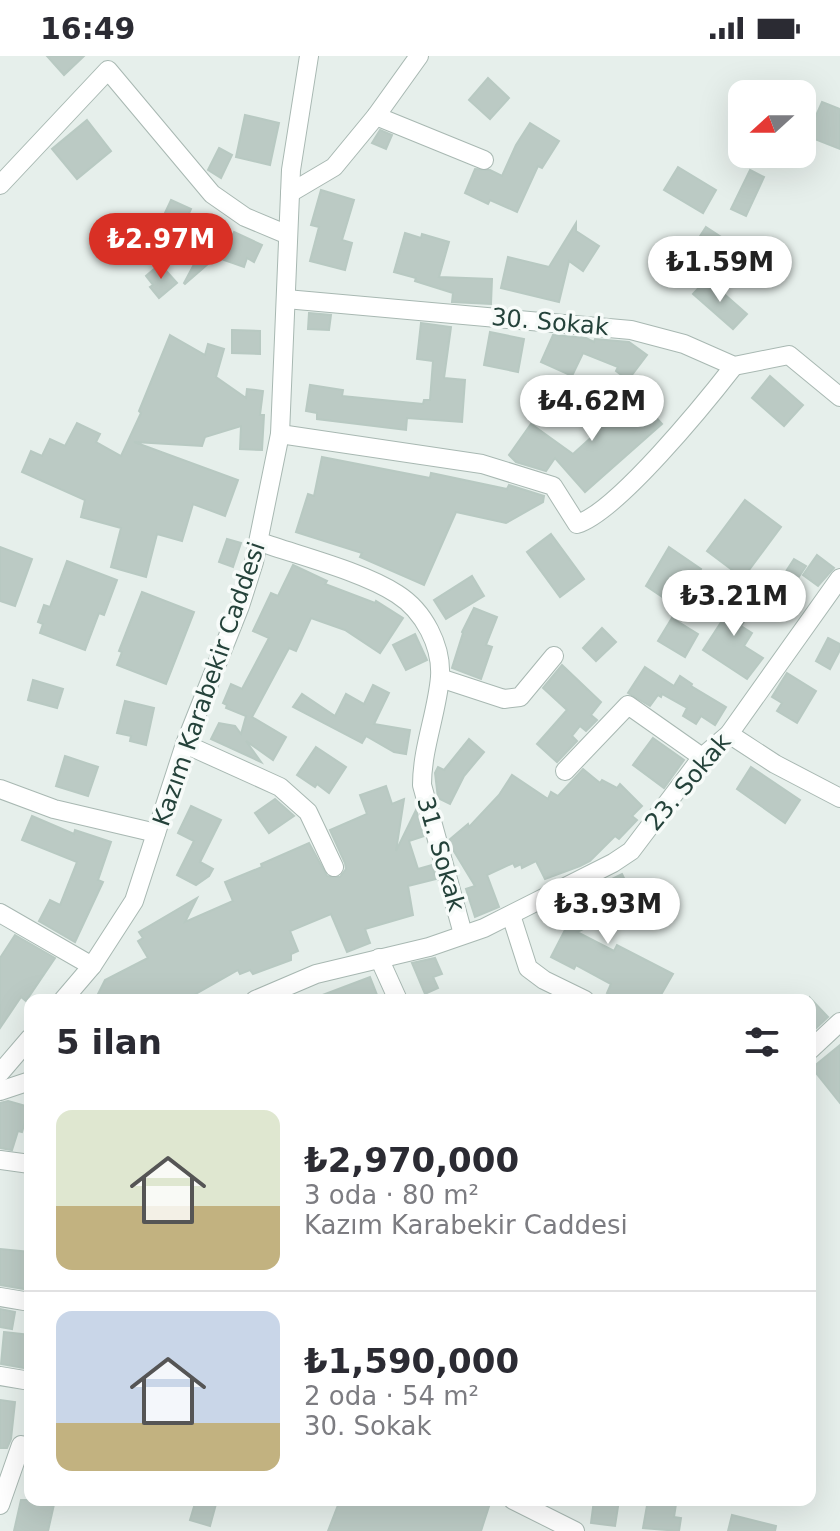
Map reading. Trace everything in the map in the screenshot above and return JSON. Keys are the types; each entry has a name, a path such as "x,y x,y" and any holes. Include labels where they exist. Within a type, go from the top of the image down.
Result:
{"street":[{"name":"Kazım Karabekir Caddesi","path":"68,994 92,966 134,901 185,744 240,606 260,542 280,434 290,193 309,56"},
{"path":"290,193 334,167 419,56"},
{"path":"0,185 108,70 212,194 245,217 288,235"},
{"path":"376,116 484,160"},
{"name":"30. Sokak","path":"286,299 631,330 684,344 734,366"},
{"path":"280,434 482,464 553,486 577,524 586,522 624,490 694,417 734,366 789,355 840,397"},
{"name":"31. Sokak","path":"260,542 342,570 398,594 431,631 440,654 440,678 422,766 422,785 463,934"},
{"name":"23. Sokak","path":"269,994 316,974 429,947 463,934 511,915 593,874 631,851 702,757 729,734 840,578"},
{"path":"440,678 504,699 520,697 554,656"},
{"path":"565,771 628,705 702,757"},
{"path":"729,734 797,777 840,798"},
{"path":"185,744 280,787 308,812 334,867"},
{"path":"0,789 54,809 156,833"},
{"path":"0,913 92,966"},
{"path":"511,915 528,968 573,994"},
{"path":"379,958 395,994"},
{"path":"816,1044 840,1022"},
{"path":"2,1069 24,1045"},
{"path":"0,1091 24,1083"},
{"path":"0,1160 24,1163"},
{"path":"0,1297 24,1301"},
{"path":"0,1376 24,1380"},
{"path":"0,1505 21,1445"},
{"path":"525,1506 575,1531"}],"building":[{"path":"47,56 84,56 64,75"},
{"path":"488,78 509,98 490,119 469,100"},
{"path":"822,102 840,109 840,149 816,140 816,116"},
{"path":"245,115 279,123 270,165 236,157"},
{"path":"87,120 111,151 77,179 52,149"},
{"path":"530,123 559,141 542,168 538,166 517,212 490,200 488,204 465,193 475,169 490,170 502,176"},
{"path":"380,130 392,135 386,149 372,143"},
{"path":"219,148 232,155 221,178 208,170"},
{"path":"678,167 716,190 703,213 664,190"},
{"path":"750,170 764,177 746,216 731,209"},
{"path":"321,190 354,200 342,240 352,243 345,270 310,261 319,227 311,225"},
{"path":"171,200 191,209 184,224 164,215"},
{"path":"576,223 576,231 599,246 583,271 569,261 559,302 501,288 508,257 549,267"},
{"path":"706,227 735,246 714,280 684,261"},
{"path":"234,232 262,245 254,262 247,258 244,267 221,259"},
{"path":"405,233 421,238 422,234 449,242 439,277 492,279 491,304 452,302 453,293 394,272"},
{"path":"207,240 224,250 185,284 184,283"},
{"path":"160,264 177,283 159,298 146,276"},
{"path":"707,279 747,314 733,329 693,294"},
{"path":"309,313 331,315 329,330 308,329"},
{"path":"421,323 451,327 444,378 465,380 462,422 407,418 406,430 317,419 317,413 306,411 310,385 343,390 342,396 423,404 424,400 430,400 433,361 417,359"},
{"path":"232,330 260,331 260,354 232,353"},
{"path":"490,332 524,339 518,372 484,365"},
{"path":"170,335 205,355 208,344 224,349 216,377 246,398 247,389 263,391 260,415 264,415 262,450 240,449 241,426 205,437 202,446 134,442 238,480 225,516 193,504 182,541 157,534 146,577 111,567 121,528 81,517 85,500 22,472 31,451 42,456 50,439 65,446 77,423 100,434 96,442 121,456"},
{"path":"553,335 586,338 594,342 595,339 629,342 647,355 628,380 616,371 618,367 583,353 572,376 541,362"},
{"path":"770,376 803,405 784,426 752,398"},
{"path":"631,390 662,424 585,492 555,458 546,471 516,462 509,455 531,424 573,454 595,434 589,427"},
{"path":"322,457 430,478 431,473 507,489 509,485 544,496 543,502 506,523 456,512 424,585 360,557 362,553 296,532 308,494 314,496"},
{"path":"745,500 781,527 743,578 707,551"},
{"path":"551,534 584,579 560,597 527,552"},
{"path":"227,539 241,543 233,567 219,562"},
{"path":"0,547 32,559 15,606 0,601"},
{"path":"669,547 701,569 676,606 646,586"},
{"path":"817,555 834,568 818,586 803,575"},
{"path":"794,559 806,566 792,587 781,579"},
{"path":"67,561 117,580 104,615 99,613 85,650 40,633 43,624 38,622 44,605 50,607"},
{"path":"293,565 327,581 325,584 376,601 403,618 380,653 345,630 311,618 296,651 289,648 252,717 286,737 273,760 246,741 261,762 211,739 219,723 235,726 241,734 246,716 226,708 227,705 223,703 231,684 242,689 269,638 253,631 271,593 278,596"},
{"path":"472,576 484,596 446,619 434,600"},
{"path":"733,591 755,606 741,626 752,633 744,646 763,658 747,679 703,650 729,610 723,606"},
{"path":"142,592 194,612 166,684 117,665 122,652 119,651"},
{"path":"474,608 497,617 486,645 492,647 481,679 452,668 462,632"},
{"path":"672,618 698,634 685,657 658,641"},
{"path":"602,628 616,642 596,661 583,648"},
{"path":"415,634 427,660 406,670 393,645"},
{"path":"828,638 840,644 830,669 816,661"},
{"path":"562,665 601,702 591,715 597,720 586,731 580,726 572,736 577,741 557,762 537,744 567,710 543,688"},
{"path":"645,667 674,686 680,676 726,707 715,725 701,716 696,724 683,716 687,708 662,694 650,706 628,693"},
{"path":"787,673 816,691 797,723 777,711 782,703 772,697"},
{"path":"33,680 63,689 57,708 28,700"},
{"path":"373,685 389,693 374,724 410,730 406,754 394,752 366,736 362,743 293,707 302,694 335,716 346,694 364,704"},
{"path":"125,701 154,708 146,745 130,741 131,736 117,733"},
{"path":"653,738 684,760 664,788 633,765"},
{"path":"469,739 484,752 464,776 450,804 438,798 435,773 438,767 444,770"},
{"path":"316,747 346,767 329,793 297,775"},
{"path":"65,756 98,767 88,796 56,786"},
{"path":"751,767 800,800 785,823 737,789"},
{"path":"583,769 600,783 602,780 617,788 620,784 642,806 632,816 637,820 619,839 615,836 590,861 545,879 536,861 522,868 521,864 515,867 513,863 487,875 499,907 475,917 466,889 475,886 449,840 468,824 469,827 499,795 512,775 548,799 551,792 558,796"},
{"path":"386,786 392,804 404,799 396,851 416,810 424,836 409,841 418,869 432,865 436,879 408,886 413,915 365,929 370,943 347,952 331,914 290,931 298,951 291,954 291,960 253,974 250,970 240,974 238,970 196,994 98,994 105,980 148,958 138,941 143,938 139,932 197,898 185,922 233,901 225,882 262,867 261,864 309,843 327,876 340,877 346,869 345,863 330,830 367,814 360,795"},
{"path":"275,799 294,816 269,833 255,813"},
{"path":"191,806 221,820 200,862 213,869 196,885 177,875 194,841 178,833"},
{"path":"32,816 74,834 75,830 111,842 98,880 103,882 75,942 39,921 50,900 60,905 77,862 22,840"},
{"path":"622,874 636,904 577,932 614,951 617,945 673,974 661,994 609,994 611,984 576,965 574,969 551,957 565,930 559,910 587,901 583,893"},
{"path":"15,935 55,958 31,994 24,994 24,999 21,997 0,1028 0,958"},
{"path":"435,958 442,974 433,977 438,988 425,994 412,963"},
{"path":"370,977 377,994 325,994"},
{"path":"816,1004 828,1017 816,1028"},
{"path":"840,1045 840,1103 816,1073 816,1065"},
{"path":"8,1101 24,1106 24,1125 22,1132 18,1131 12,1150 0,1148 0,1103"},
{"path":"0,1249 24,1251 24,1289 0,1285"},
{"path":"0,1309 15,1312 12,1329 0,1327"},
{"path":"4,1332 24,1334 24,1368 1,1364"},
{"path":"0,1400 15,1402 7,1448 0,1448"},
{"path":"21,1500 24,1500 24,1506 54,1506 48,1531 14,1531"},
{"path":"194,1506 215,1506 210,1526 190,1520"},
{"path":"338,1506 489,1506 481,1531 328,1531"},
{"path":"593,1506 618,1506 615,1526 591,1523"},
{"path":"647,1506 676,1506 674,1517 681,1518 679,1531 643,1528"},
{"path":"732,1515 776,1526 775,1531 728,1531"}]}
